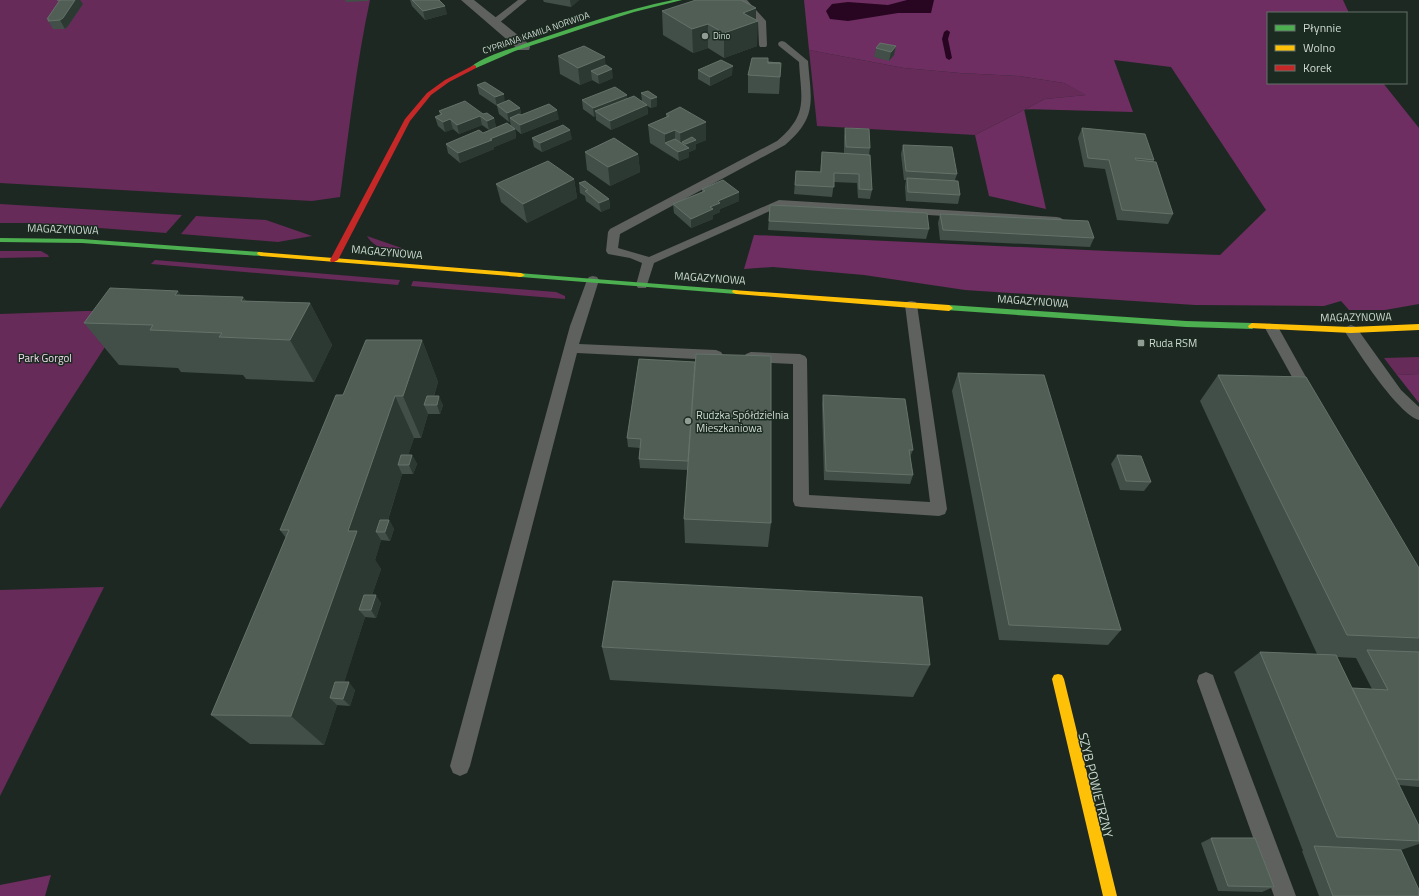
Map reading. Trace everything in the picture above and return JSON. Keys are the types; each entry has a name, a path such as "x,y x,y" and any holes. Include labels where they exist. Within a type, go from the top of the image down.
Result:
{"street":[{"path":"466,0 524,46"},
{"name":"CYPRIANA KAMILA NORWIDA","path":"334,260 407,120 417,105 434,91 456,76 482,63 524,46 667,1 680,0"},
{"name":"MAGAZYNOWA","path":"0,240 82,241 911,305 1272,328 1351,330 1419,327"},
{"name":"SZYB POWIETRZNY","path":"1058,680 1110,896"}],"lane":[{"path":"495,22 522,0"},
{"path":"742,0 762,21 763,45"},
{"path":"782,44 803,61 805,109 802,120 794,131 781,144 614,232 612,251 634,255 649,261 779,203 1057,220"},
{"path":"642,285 649,261"},
{"path":"460,766 572,348 593,280"},
{"path":"572,348 800,359 800,501 939,509 911,305"},
{"path":"1272,328 1317,409"},
{"path":"1351,330 1396,394 1419,415"},
{"path":"1206,681 1285,896"}],"green space":[{"path":"0,0 370,0 357,73 340,197 312,201 0,183"},
{"path":"809,50 904,68 1019,76 1064,83 1087,95 1045,99 975,135 817,126"},
{"path":"0,204 182,215 166,233 33,223 0,223"},
{"path":"196,216 266,220 312,236 278,242 181,234"},
{"path":"367,236 413,252 394,251 381,248"},
{"path":"0,251 41,251 49,257 0,258"},
{"path":"155,260 400,280 398,285 151,264"},
{"path":"413,281 556,292 565,296 565,299 411,286"},
{"name":"Park Gorgol","path":"124,311 125,316 0,509 0,314"},
{"path":"1419,357 1419,374 1397,375 1384,358"},
{"path":"104,587 0,796 0,590"}],"shaded area":[{"path":"804,0 1343,0 1349,12 1267,12 1267,84 1384,84 1419,128 1419,304 1385,310 1349,310 1341,301 1324,306 1195,305 965,290 864,275 773,267 744,269 754,235 1220,255 1266,210 1171,67 1114,60 1133,112 1025,109 1045,99 1086,95 1064,83 1019,76 904,68 809,50"},
{"path":"907,0 934,0 931,13 898,13 848,21 830,19 826,11 832,4 848,2 888,5"},
{"path":"1024,110 1046,209 989,196 975,135"},
{"path":"1419,374 1419,403 1397,375"},
{"path":"51,875 45,896 0,896 0,885"}],"building":[{"path":"60,0 75,0 63,18 60,20 48,21 49,19 47,19"},
{"path":"412,0 439,0 445,6 423,11"},
{"path":"696,0 741,0 756,8 743,13 758,21 724,33 708,24 692,29 662,11"},
{"path":"880,43 896,46 891,52 876,48"},
{"path":"584,46 605,57 578,68 558,56"},
{"path":"752,58 768,58 768,63 781,63 780,77 748,75"},
{"path":"721,60 733,66 710,77 698,70"},
{"path":"606,65 612,69 598,75 591,71"},
{"path":"485,82 504,94 495,97 477,85"},
{"path":"615,87 627,95 593,108 582,100"},
{"path":"648,91 657,97 651,99 641,93"},
{"path":"634,96 647,105 610,121 595,111"},
{"path":"509,100 520,108 507,113 497,105"},
{"path":"465,101 483,114 487,113 494,118 487,121 480,116 457,125 450,119 443,122 435,117 442,114 439,111"},
{"path":"549,104 557,110 520,125 510,118 519,114 521,115"},
{"path":"680,107 706,122 680,133 675,130 665,134 648,125 669,116 666,114"},
{"path":"507,123 515,129 490,139 492,140 458,153 446,144 479,130 483,133"},
{"path":"563,125 570,130 540,143 532,138"},
{"path":"845,128 869,129 870,148 846,147"},
{"path":"1082,128 1145,134 1154,160 1135,158 1136,160 1156,162 1173,214 1122,210 1109,160 1088,158"},
{"path":"692,137 696,140 686,144 682,142"},
{"path":"614,138 638,154 608,167 585,152"},
{"path":"675,139 689,148 678,152 665,143"},
{"path":"903,145 952,147 957,174 906,171"},
{"path":"822,152 870,155 872,190 859,189 859,174 834,173 834,187 795,185 796,171 821,172"},
{"path":"548,161 574,179 523,204 496,184"},
{"path":"907,178 958,181 960,195 908,192"},
{"path":"723,180 739,192 718,201 720,203 710,207 713,209 691,219 673,204 705,191 702,189"},
{"path":"585,181 609,199 599,203 585,191 588,190 579,183"},
{"path":"770,205 927,213 929,229 769,221"},
{"path":"940,214 1088,221 1094,238 943,230"},
{"path":"110,288 178,291 175,295 243,297 241,301 310,303 290,340 219,337 222,333 150,330 153,325 84,323"},
{"path":"366,340 422,340 403,396 395,396 348,531 357,531 291,716 211,715 289,530 280,530 336,395 343,395"},
{"path":"696,354 771,356 771,523 684,519"},
{"path":"639,359 695,362 688,461 639,459 641,439 627,438"},
{"path":"958,373 1044,375 1121,630 1009,625"},
{"path":"1218,375 1306,377 1419,568 1419,638 1347,635"},
{"path":"823,395 905,399 913,450 909,450 913,475 826,471"},
{"path":"427,396 439,396 437,405 424,405"},
{"path":"401,455 412,455 409,465 398,465"},
{"path":"1117,455 1141,456 1151,482 1126,481"},
{"path":"380,520 389,520 385,532 376,532"},
{"path":"613,581 922,597 930,665 602,647"},
{"path":"364,595 376,595 371,610 359,610"},
{"path":"1367,650 1419,652 1419,780 1396,779 1352,688 1388,690"},
{"path":"1260,652 1336,655 1419,826 1419,841 1337,837"},
{"path":"335,682 349,682 343,699 330,698"},
{"path":"1211,838 1255,838 1274,887 1228,886"},
{"path":"1314,846 1401,850 1419,890 1419,896 1333,896"}],"waterway":[{"path":"947,32 945,39 949,58"}],"traffic: fast":[{"path":"474,67 513,50 585,26 632,11 680,0"},
{"path":"0,240 82,241 261,254"},
{"path":"521,275 736,292"},
{"path":"949,308 1186,324 1252,326"}],"traffic: slow":[{"path":"261,254 521,275"},
{"path":"736,292 949,308"},
{"path":"1252,326 1351,330 1419,327"},
{"path":"1058,679 1110,896"}],"traffic: jam":[{"path":"334,260 407,120 429,94 447,81 474,67"}],"place":[{"name":"Dino","path":"705,36"},
{"name":"Ruda RSM","path":"1141,343"},
{"name":"Rudzka Spółdzielnia Mieszkaniowa","path":"688,421"}]}
